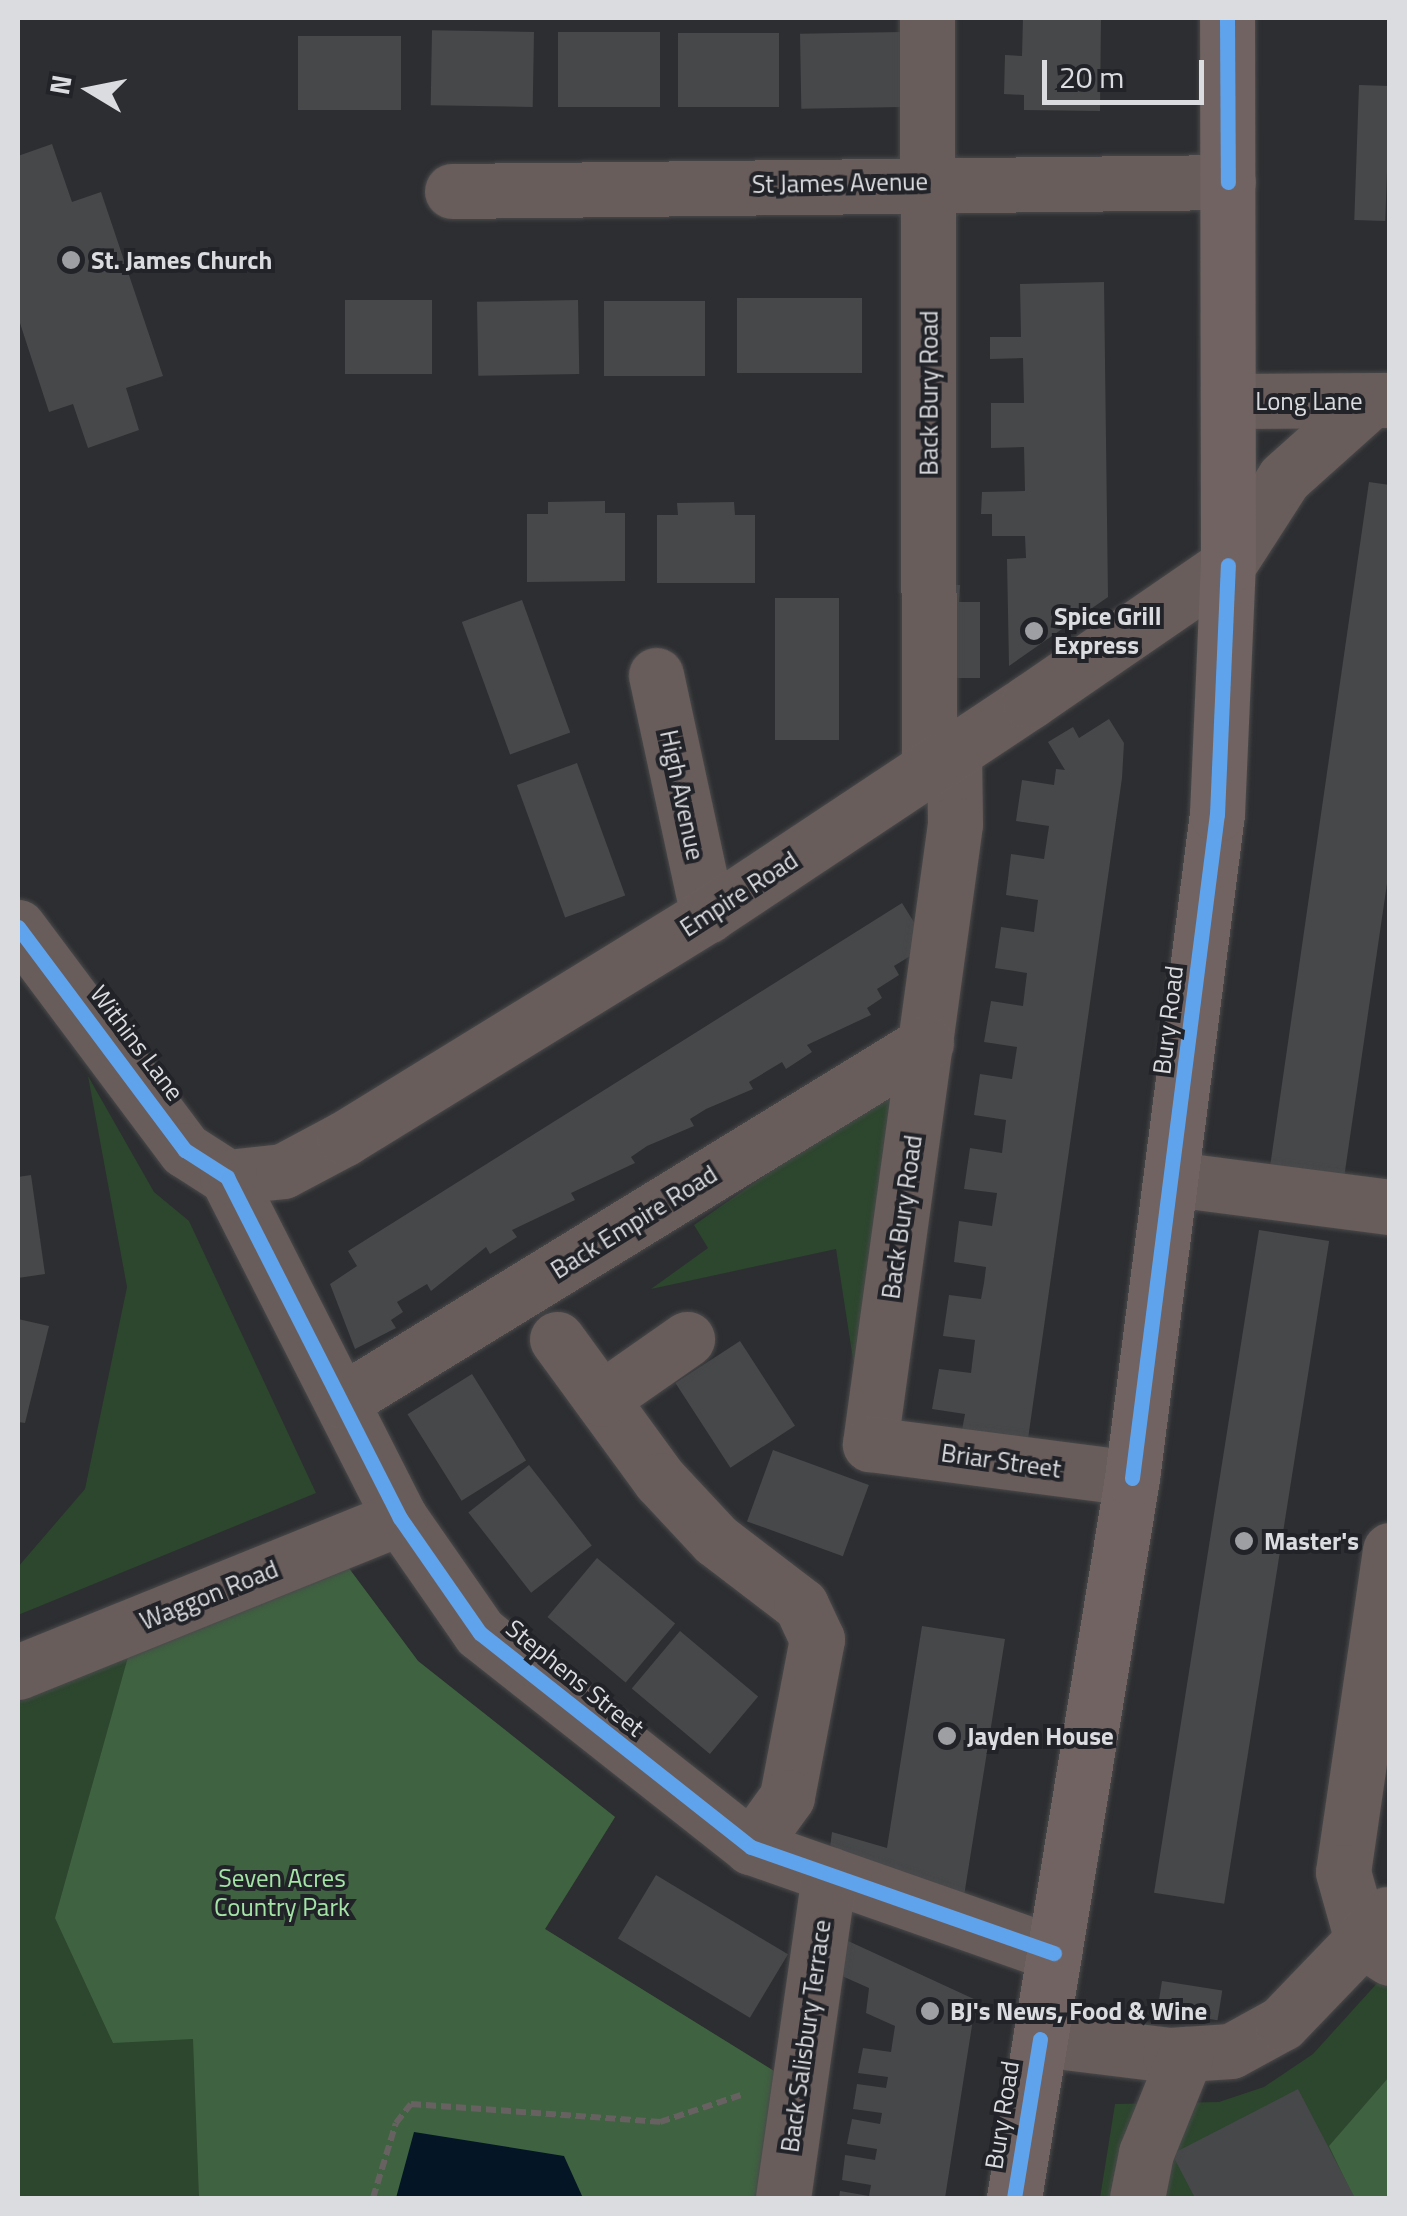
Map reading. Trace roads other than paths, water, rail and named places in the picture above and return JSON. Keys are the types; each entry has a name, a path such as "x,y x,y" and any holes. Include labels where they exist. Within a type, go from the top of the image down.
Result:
{"highway":[{"name":"Bury Road","path":"1014,2198 1132,1478 1174,1178 1217,814 1228,564 1228,18"}],"street":[{"name":"Back Bury Road","path":"870,1444 955,824 942,760 927,18"},
{"name":"St James Avenue","path":"452,190 928,182 1228,182"},
{"name":"Long Lane","path":"1228,401 1380,401"},
{"path":"1228,564 1284,478 1380,401"},
{"name":"Empire Road","path":"227,1177 283,1172 345,1138 708,915 1228,564"},
{"name":"High Avenue","path":"656,675 708,915"},
{"name":"Withins Lane","path":"18,927 185,1150 227,1177"},
{"name":"Back Empire Road","path":"342,1402 926,1043"},
{"name":"Stephens Street","path":"227,1177 400,1518 480,1634 751,1847 1054,1953"},
{"path":"1174,1178 1390,1207"},
{"path":"557,1339 660,1480 716,1540 801,1605 817,1638 787,1798 751,1847"},
{"path":"602,1400 687,1340"},
{"name":"Briar Street","path":"870,1444 1132,1478"},
{"name":"Waggon Road","path":"18,1672 400,1518"},
{"path":"1040,2039 1186,2054 1231,2051 1282,2023 1380,1936 1343,1872 1390,1550"},
{"name":"Back Salisbury Terrace","path":"783,2198 829,1874"},
{"path":"1138,2198 1146,2152 1186,2054"}],"water":[{"path":"414,2132 564,2156 583,2198 396,2198"}],"place":[{"name":"St. James Church","path":"71,260"},
{"name":"Spice Grill Express","path":"1034,631"},
{"name":"Master's","path":"1244,1541"},
{"name":"Jayden House","path":"947,1736"},
{"name":"BJ's News, Food & Wine","path":"930,2011"}],"park label":[{"name":"Seven Acres Country Park","path":"282,1894"}]}
